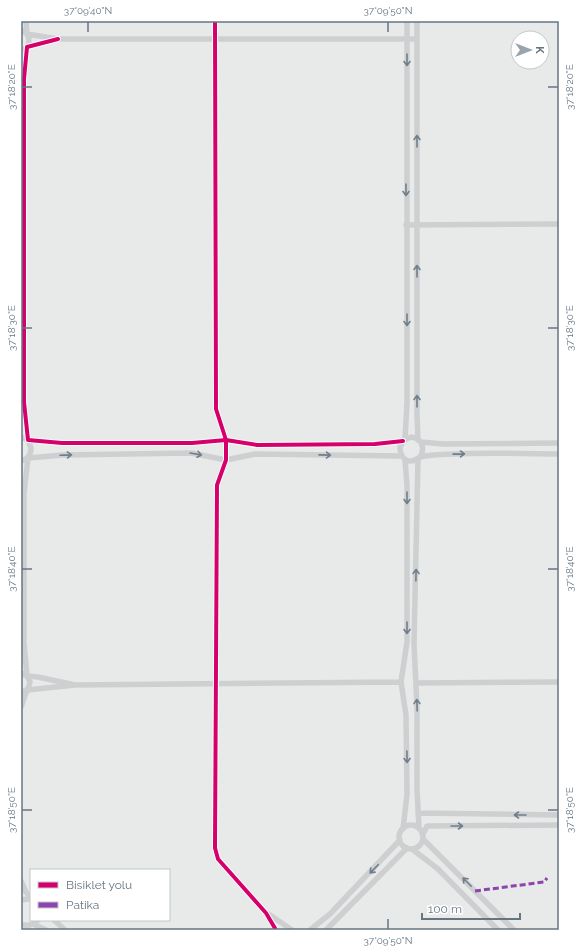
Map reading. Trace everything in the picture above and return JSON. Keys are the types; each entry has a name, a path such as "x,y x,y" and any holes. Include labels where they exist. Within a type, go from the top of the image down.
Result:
{"street":[{"path":"21,707 24,692 30,686 27,676 24,643 24,493 28,458 31,452 28,440 24,402 23,135 24,79 27,47 30,41 27,34 26,21"},
{"path":"215,21 216,409 226,440 226,460 217,485 215,848 218,859 266,913 276,930"},
{"path":"407,21 407,403 404,440 400,448 404,457 407,486 407,642 401,682 407,723 407,794 403,829 399,836 401,844 438,869 498,930"},
{"path":"417,21 417,414 420,441 423,451 419,458 414,643 419,828 423,836 514,930"},
{"path":"21,30 27,34 58,39 417,39"},
{"path":"21,51 27,47 58,39"},
{"path":"406,225 559,224"},
{"path":"407,360 417,359"},
{"path":"21,437 28,440 62,443 192,443 226,440 258,445 375,444 404,440 412,437 420,441 443,444 559,443"},
{"path":"515,444 515,454"},
{"path":"21,461 28,458 63,455 191,453 226,460 255,454 404,457 410,461 419,458 454,454 559,454"},
{"path":"407,594 415,594"},
{"path":"21,673 27,676 75,684"},
{"path":"24,692 75,684 401,682"},
{"path":"416,682 559,682"},
{"path":"418,813 559,815"},
{"path":"403,829 406,826 412,825 419,828"},
{"path":"326,930 410,849 418,847 421,844 428,826 559,825"},
{"path":"310,930 330,914 400,840"},
{"path":"21,881 30,898"},
{"path":"266,913 292,930"},
{"path":"55,921 65,930"},
{"path":"28,925 46,930"}],"shaded area":[{"path":"21,21 559,21 559,930 21,930"}],"marked path":[{"path":"475,891 544,882 547,878"}],"cycle path":[{"path":"215,21 216,409 226,440 226,460 217,485 215,848 218,859 266,913 276,930"},
{"path":"58,39 27,47 24,79 24,402 28,440 62,443 192,443 226,440 257,445 375,444 403,441"}]}
